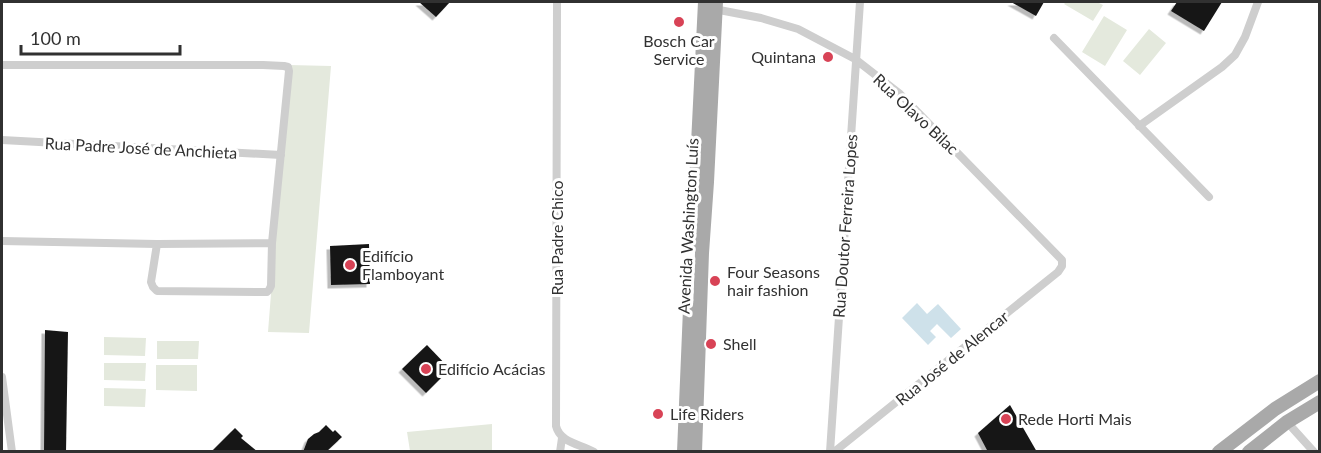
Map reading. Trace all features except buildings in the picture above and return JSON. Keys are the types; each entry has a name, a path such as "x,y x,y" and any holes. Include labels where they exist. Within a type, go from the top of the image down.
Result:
{"main road":[{"name":"Avenida Washington Luís","path":"684,452 710,5"},
{"name":"Avenida Washington Luís","path":"695,452 702,253 707,182 710,5"},
{"path":"1219,452 1275,409 1320,381"},
{"path":"1249,452 1287,422 1320,402"}],"street":[{"name":"Rua Padre Chico","path":"557,2 556,426 562,438"},
{"name":"Rua Doutor Ferreira Lopes","path":"832,452 860,2"},
{"path":"1139,126 1222,67 1235,55 1245,37 1258,2"},
{"name":"Rua Olavo Bilac","path":"710,5 798,29 855,59 900,94 1062,260"},
{"path":"1054,38 1209,197"},
{"path":"2,65 288,67 269,290 267,292 156,291 152,282 157,244"},
{"name":"Rua Padre José de Anchieta","path":"2,140 281,155"},
{"path":"2,241 157,244 272,243"},
{"name":"Rua José de Alencar","path":"832,452 1058,272 1062,266 1062,260"},
{"path":"2,377 12,452"},
{"path":"1287,422 1314,452"},
{"path":"560,452 562,438 594,452"}],"shaded area":[{"path":"1066,2 1097,2 1103,5 1093,21 1064,4"},
{"path":"1104,16 1127,30 1105,66 1082,52"},
{"path":"1149,29 1166,43 1140,75 1123,61"},
{"path":"289,65 331,66 309,333 268,332"},
{"path":"917,303 927,314 938,304 961,329 951,338 937,324 930,331 936,337 928,345 902,318"},
{"path":"104,337 146,338 145,356 104,355"},
{"path":"157,341 199,341 198,359 157,359"},
{"path":"104,363 146,363 145,381 104,380"},
{"path":"156,365 197,365 197,391 156,390"},
{"path":"104,388 146,389 145,407 104,406"},
{"path":"492,424 492,451 410,451 407,432"}],"place":[{"name":"Bosch Car Service","path":"679,22"},
{"name":"Quintana","path":"828,57"},
{"name":"Edifício Flamboyant","path":"350,265"},
{"name":"Four Seasons hair fashion","path":"715,281"},
{"name":"Shell","path":"711,344"},
{"name":"Edifício Acácias","path":"426,369"},
{"name":"Life Riders","path":"658,414"},
{"name":"Rede Horti Mais","path":"1006,419"}]}
